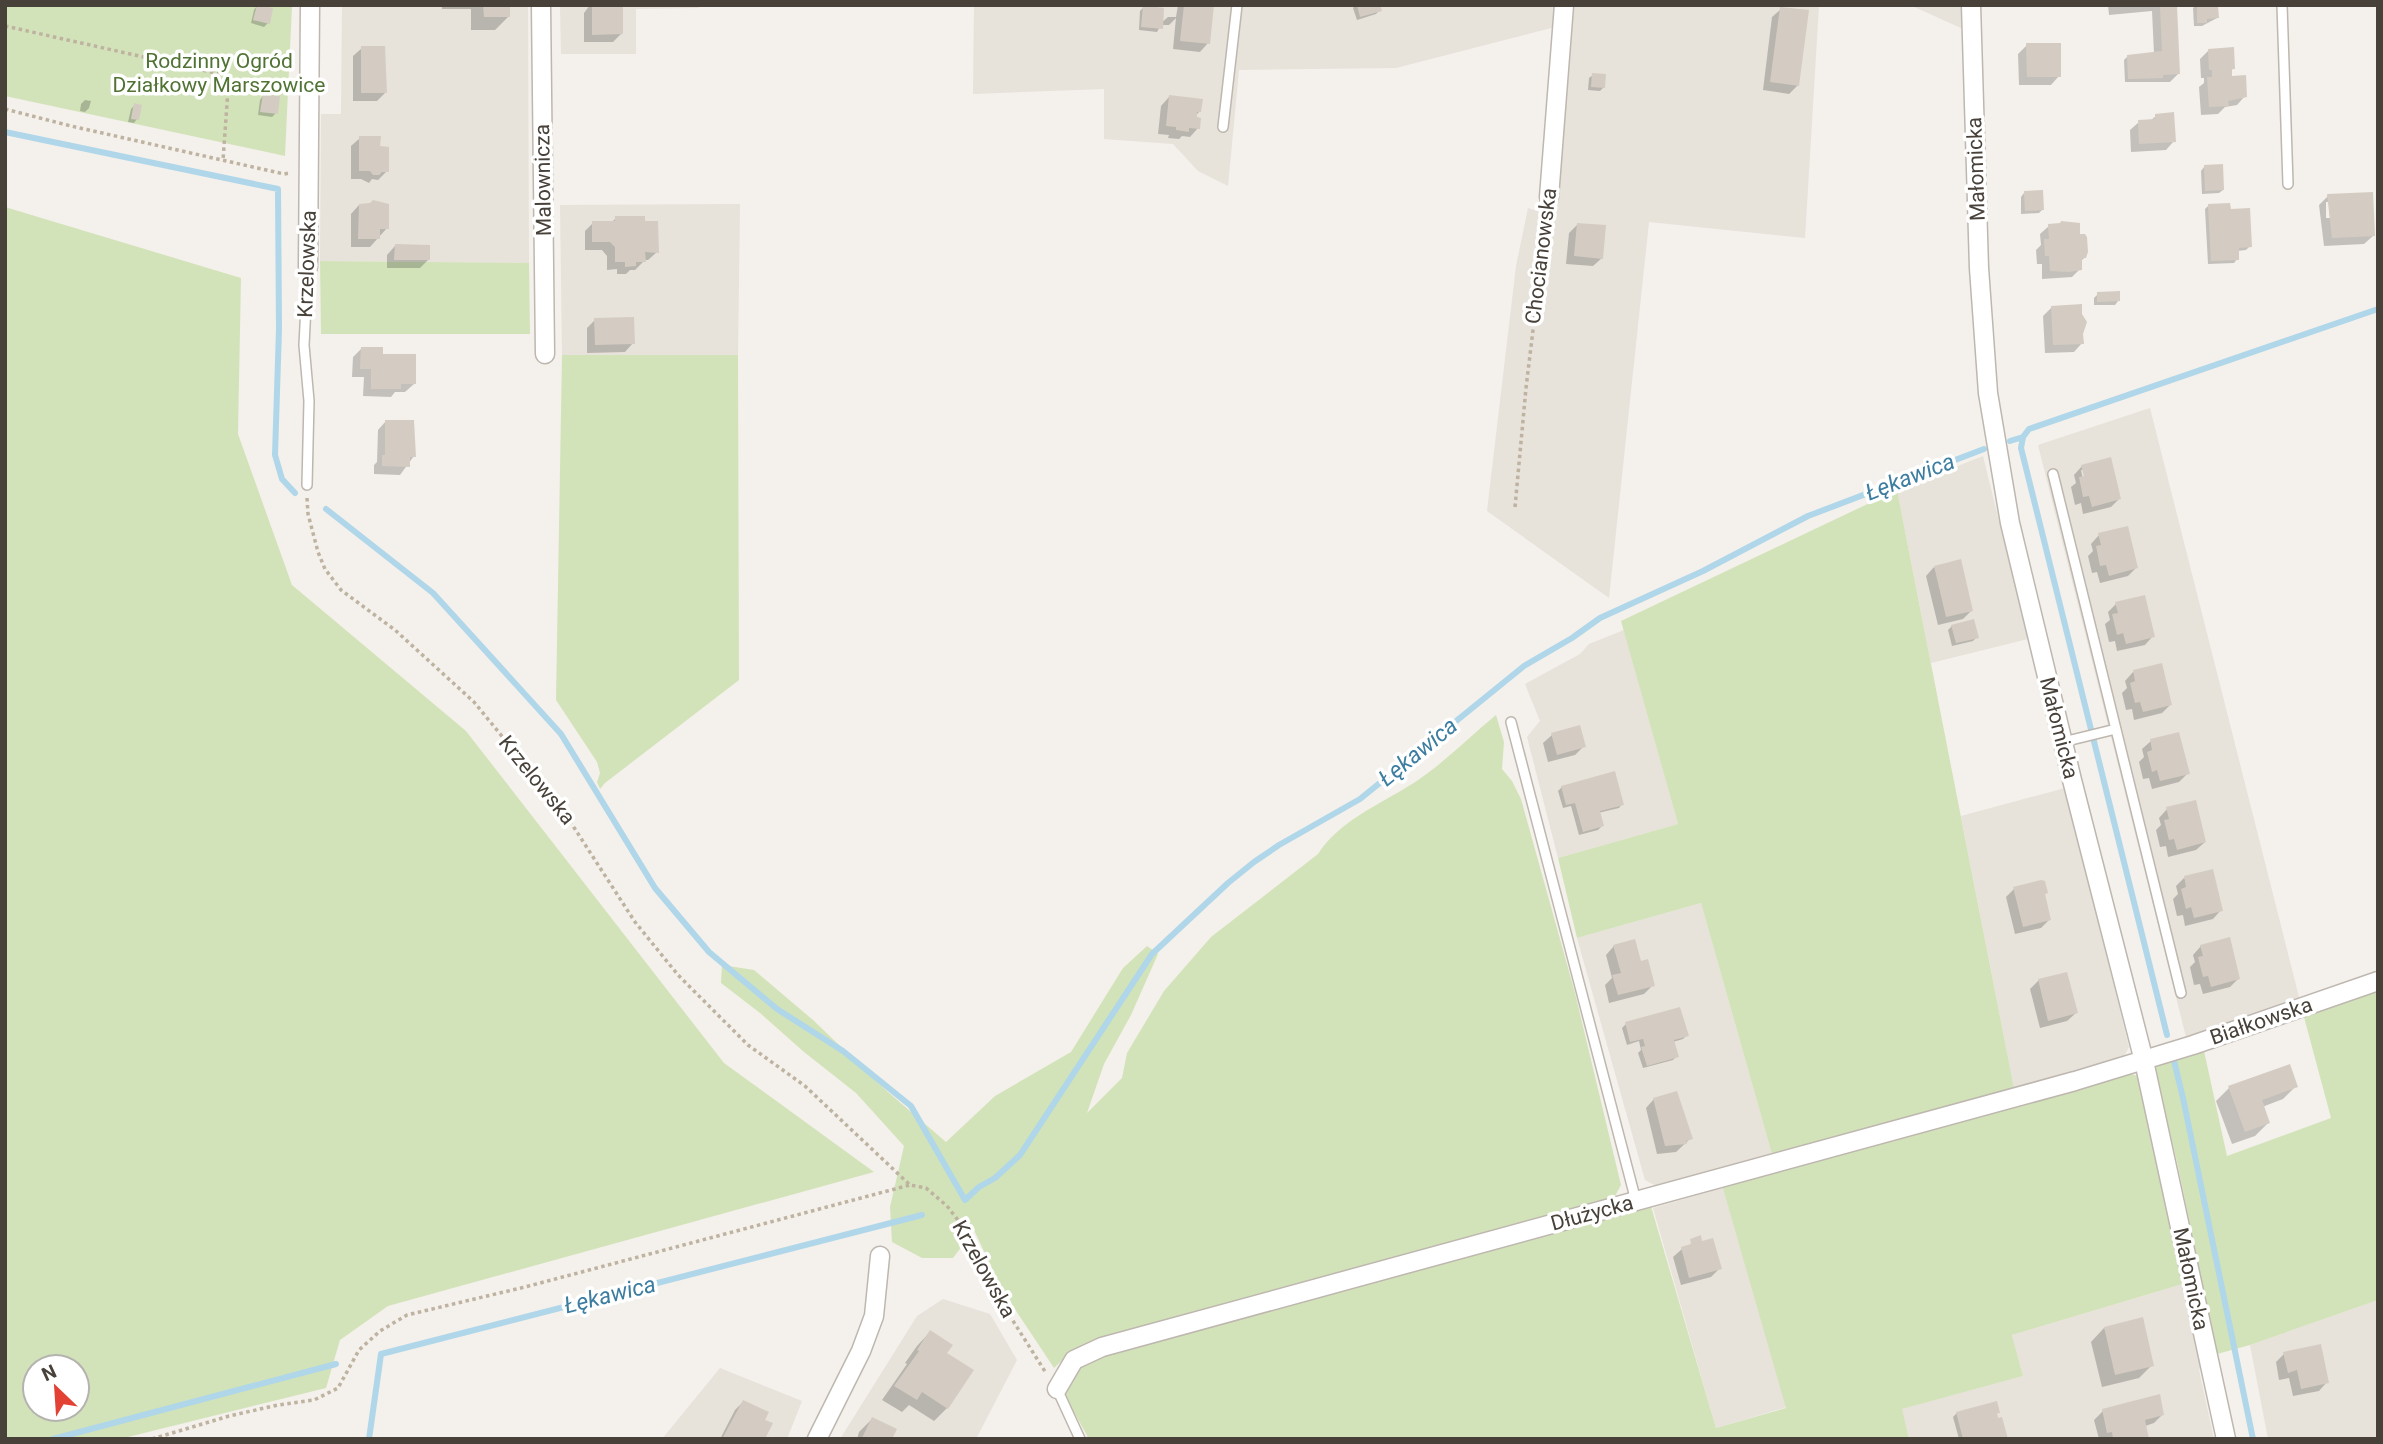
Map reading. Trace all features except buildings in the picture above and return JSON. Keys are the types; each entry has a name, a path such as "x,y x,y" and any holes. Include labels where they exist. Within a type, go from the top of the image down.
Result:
{"street":[{"name":"Krzelowska","path":"308,267 310,5"},
{"name":"Malownicza","path":"541,5 545,354"},
{"name":"Chocianowska","path":"1549,197 1564,5"},
{"name":"Małomicka","path":"1971,5 1979,268 1988,393 2010,523 2070,740 2144,1060 2226,1439"},
{"name":"Białkowska","path":"2144,1060 2378,981"},
{"name":"Dłużycka","path":"1056,1389 1074,1360 1102,1347 2144,1060"},
{"path":"817,1439 861,1351 874,1316 880,1256"}],"lane":[{"path":"1223,127 1237,5"},
{"path":"2282,5 2288,184"},
{"name":"Krzelowska","path":"307,485 309,401 304,345 308,267"},
{"path":"2053,474 2112,730 2181,993"},
{"path":"1511,722 1636,1201"},
{"path":"2070,740 2112,730"},
{"path":"1056,1389 1080,1439"}],"path":[{"path":"5,26 229,76 223,160"},
{"path":"5,109 284,174 309,167"},
{"name":"Chocianowska","path":"1515,507 1549,197"},
{"name":"Krzelowska","path":"307,485 308,514 318,552 341,590 395,630 474,702 564,812 635,922 678,975 748,1045 805,1086 910,1185 926,1188 947,1206 972,1238 1008,1312 1056,1389"},
{"path":"152,1439 241,1413 314,1400 338,1388 359,1350 380,1331 407,1315 525,1287 910,1185"}],"shaded area":[{"path":"342,5 528,5 529,263 320,261 321,114 341,114"},
{"path":"560,5 699,5 699,8 636,9 636,54 561,54"},
{"path":"974,5 1556,5 1555,27 1396,68 1239,70 1228,186 1198,171 1173,144 1104,139 1104,89 973,94"},
{"path":"1567,5 1819,5 1805,238 1649,222 1609,598 1487,511 1516,266 1528,208 1552,216"},
{"path":"1910,5 1961,5 1961,28"},
{"path":"740,204 738,355 562,355 560,205"},
{"path":"2150,408 2300,1001 2187,1041 2038,445"},
{"path":"1983,456 2028,639 1931,663 1897,490"},
{"path":"1624,630 1678,824 1558,858 1527,737 1540,721 1525,684 1580,654 1589,644"},
{"path":"2065,788 2129,1047 2123,1058 2014,1088 1961,816"},
{"path":"1701,903 1773,1158 1660,1188 1645,1180 1577,938"},
{"path":"1723,1188 1787,1407 1716,1428 1653,1208"},
{"path":"2186,1283 2202,1365 2199,1370 2214,1439 1909,1439 1901,1409 2023,1376 2012,1335"},
{"path":"943,1299 990,1314 1017,1360 976,1439 840,1439 917,1316"},
{"path":"2378,1300 2378,1439 2268,1439 2250,1345"},
{"path":"720,1368 802,1401 787,1439 662,1439"}],"green space":[{"name":"Rodzinny Ogród Działkowy Marszowice","path":"5,5 292,6 285,156 5,96"},
{"path":"5,207 241,278 238,434 292,585 466,731 724,1063 874,1172 388,1306 340,1340 326,1388 120,1439 5,1439"},
{"path":"320,261 529,263 530,334 321,334"},
{"path":"562,355 738,355 739,680 600,789 597,782 600,773 597,762 556,700"},
{"path":"1897,490 2014,1088 1773,1158 1701,903 1577,938 1558,858 1678,824 1621,621"},
{"path":"1496,715 1504,742 1502,769 1521,799 1575,993 1621,1185 1615,1196 1606,1202 1459,1244 1255,1295 1101,1340 1074,1349 1054,1368 1001,1288 974,1230 953,1258 922,1258 892,1242 890,1207 904,1146 856,1093 721,983 722,965 754,970 813,1020 888,1092 946,1142 995,1096 1071,1052 1123,968 1147,946 1158,954 1131,1015 1104,1064 1087,1113 1122,1078 1127,1053 1164,991 1211,937 1318,854 1349,822 1445,760"},
{"path":"2378,990 2378,1300 2217,1354 2177,1162 2153,1063 2187,1052 2204,1051 2227,1156 2331,1118 2304,1017"},
{"path":"2126,1073 2138,1076 2164,1175 2186,1283 2012,1335 2023,1376 1902,1409 1909,1439 1089,1439 1066,1398 1064,1388 1083,1360 1650,1203 1716,1428 1786,1408 1722,1185"}],"waterway":[{"path":"5,132 278,189 279,329 275,455 282,479 295,493"},
{"name":"Łękawica","path":"2010,441 2023,437 2029,429 2378,309"},
{"path":"2023,437 2021,448 2167,1035"},
{"name":"Łękawica","path":"326,509 433,593 561,734 655,888 709,952 777,1009 843,1051 911,1106 965,1200 1020,1155 1152,954 1254,862 1360,799 1524,666 1600,618 1703,571 1808,516 1984,449"},
{"path":"2174,1061 2253,1439"},
{"name":"Łękawica","path":"369,1439 381,1354 922,1215"},
{"path":"53,1439 336,1364"}]}
